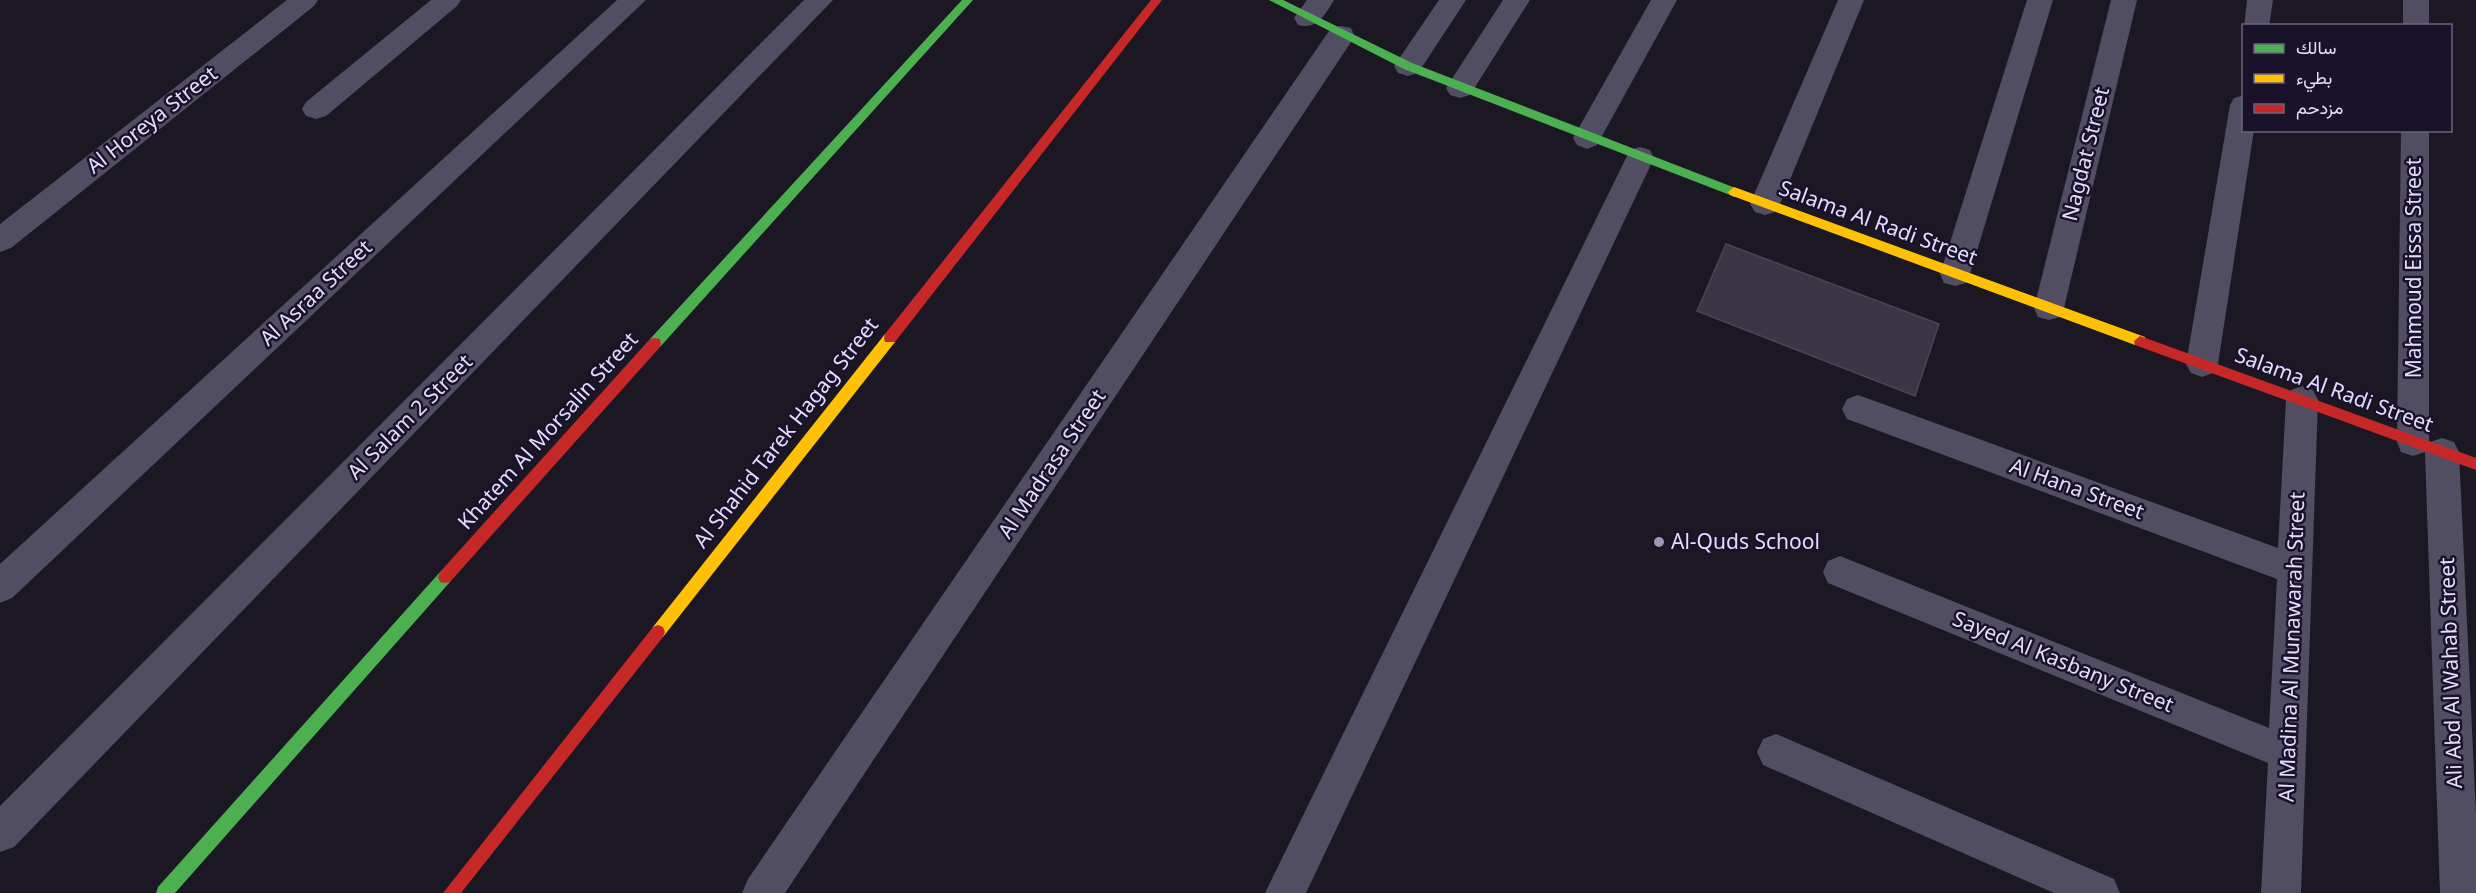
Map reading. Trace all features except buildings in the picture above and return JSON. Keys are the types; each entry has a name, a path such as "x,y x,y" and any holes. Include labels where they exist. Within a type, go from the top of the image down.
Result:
{"street":[{"name":"Al Horeya Street","path":"0,240 304,0"},
{"path":"316,109 448,0"},
{"name":"Al Asraa Street","path":"0,587 633,0"},
{"name":"Al Salam 2 Street","path":"0,834 820,0"},
{"name":"Khatem Al Morsalin Street","path":"164,893 589,415 968,0"},
{"name":"Al Shahid Tarek Hagag Street","path":"451,893 1157,0"},
{"name":"Salama Al Radi Street","path":"1274,0 1314,9 1341,35 1407,66 1587,138 2476,465"},
{"path":"1407,66 1453,0"},
{"path":"1460,88 1516,0"},
{"path":"1587,138 1664,0"},
{"path":"1765,204 1851,0"},
{"path":"1955,274 2040,0"},
{"name":"Nagdat Street","path":"2049,308 2124,0"},
{"path":"2256,24 2260,0"},
{"path":"2416,0 2416,24"},
{"name":"Al Madrasa Street","path":"762,893 1341,35"},
{"path":"2202,364 2242,117"},
{"name":"Mahmoud Eissa Street","path":"2415,132 2427,447"},
{"path":"1285,893 1640,158"},
{"name":"Al Madina Al Munawarah Street","path":"2281,893 2302,400"},
{"name":"Al Hana Street","path":"1858,409 2295,570"},
{"name":"Ali Abd Al Wahab Street","path":"2427,447 2460,893"},
{"name":"Sayed Al Kasbany Street","path":"1840,572 2287,753"},
{"path":"1776,752 2100,893"}],"traffic: fast":[{"path":"655,343 968,0"},
{"path":"1274,0 1408,66 1734,192"},
{"path":"164,893 445,577"}],"traffic: slow":[{"path":"1734,192 2140,341"},
{"path":"658,632 890,338"}],"traffic: jam":[{"path":"890,338 1157,0"},
{"path":"2140,341 2476,464"},
{"path":"445,577 655,343"},
{"path":"451,893 658,632"}],"place":[{"name":"Al-Quds School","path":"1659,542"}]}
